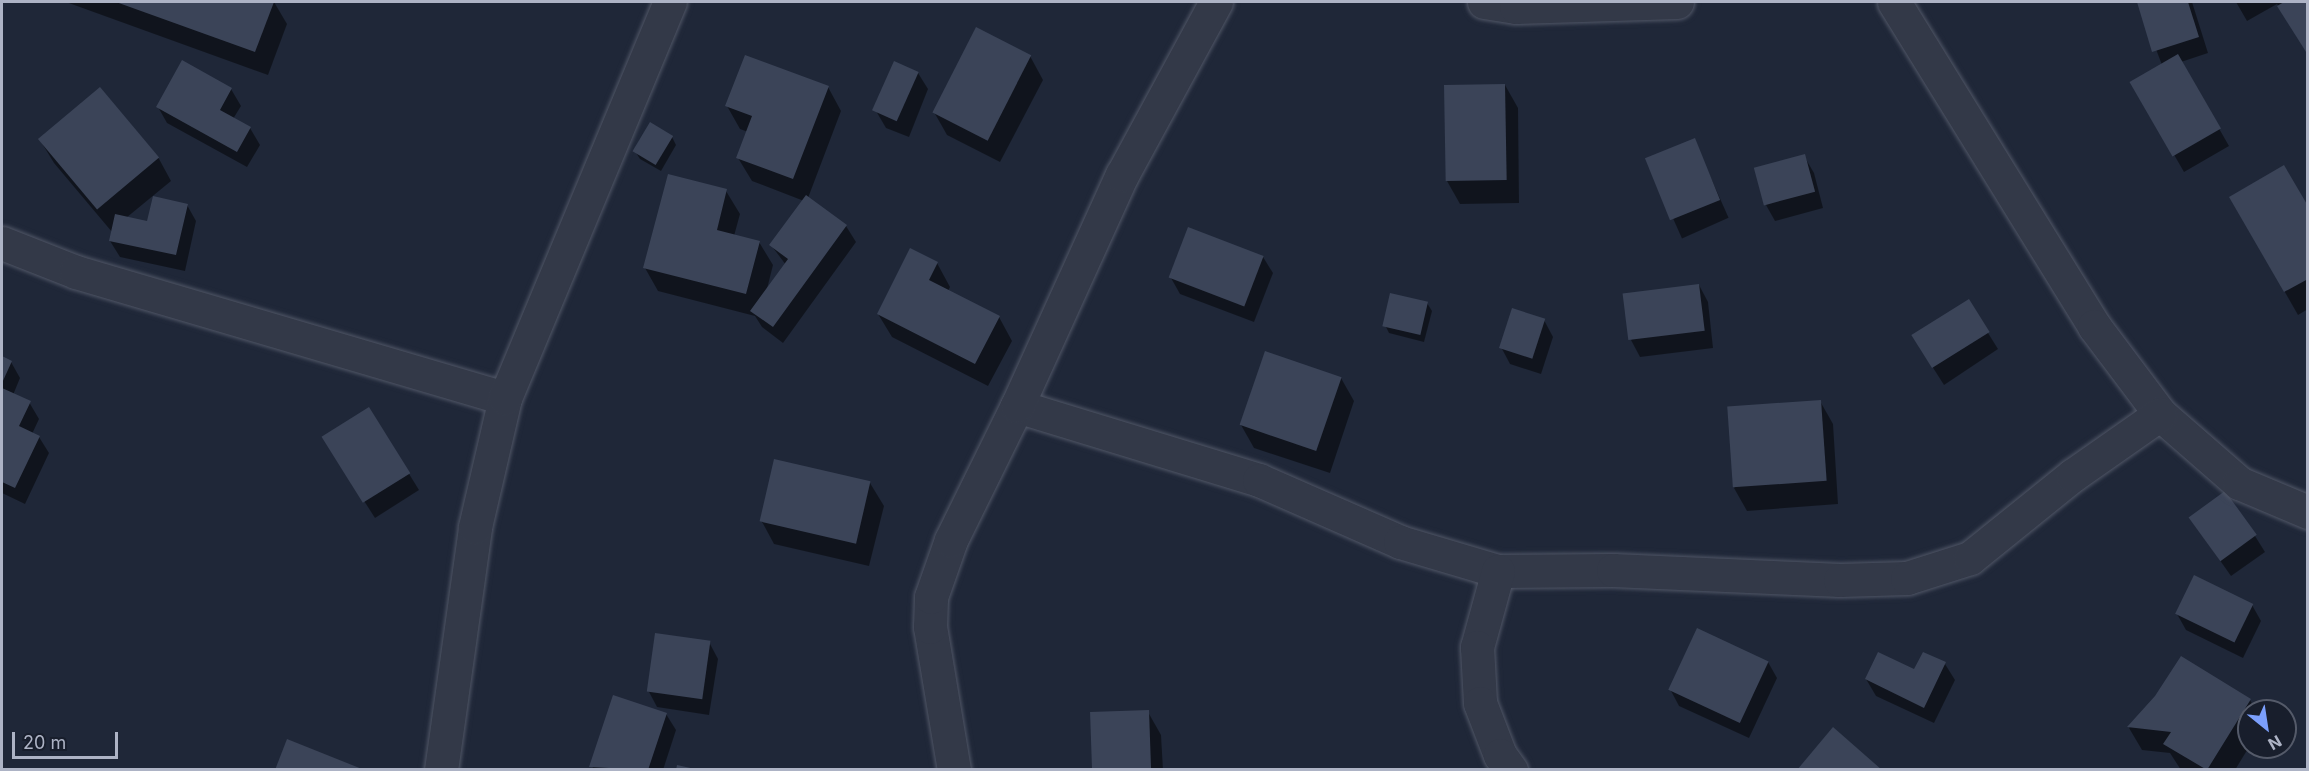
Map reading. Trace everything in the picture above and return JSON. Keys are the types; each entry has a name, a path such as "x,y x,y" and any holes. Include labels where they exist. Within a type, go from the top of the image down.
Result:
{"street":[{"path":"441,770 475,527 505,398 670,2"},
{"path":"954,770 935,665 931,597 951,540 1017,406 1122,175 1216,2"},
{"path":"1484,2 1516,7 1677,2"},
{"path":"1894,2 2094,326 2160,414 2239,483 2307,512"},
{"path":"2,243 76,272 505,398"},
{"path":"1017,406 1258,480 1400,542 1498,571 1613,570 1840,580 1907,578 1970,558 2073,475 2160,414"},
{"path":"1498,571 1477,647 1480,703 1500,755 1511,770"}],"building":[{"path":"116,2 274,2 255,52"},
{"path":"2137,2 2188,2 2199,37 2152,52"},
{"path":"2284,2 2308,2 2308,55 2277,6"},
{"path":"976,27 1031,55 988,141 932,113"},
{"path":"2178,54 2221,128 2173,156 2130,82"},
{"path":"745,55 829,86 793,179 736,158 752,116 725,106"},
{"path":"182,60 232,88 220,110 251,127 237,152 156,107"},
{"path":"894,61 919,72 897,121 872,110"},
{"path":"1505,84 1507,180 1446,181 1444,85"},
{"path":"100,87 159,157 97,210 38,139"},
{"path":"650,122 673,136 656,165 632,151"},
{"path":"1695,138 1720,200 1670,220 1645,158"},
{"path":"1805,154 1815,192 1764,205 1754,168"},
{"path":"2284,165 2308,206 2308,279 2284,292 2229,197"},
{"path":"668,174 727,189 717,230 760,241 746,294 643,268"},
{"path":"806,195 847,225 773,327 750,311 788,259 769,245"},
{"path":"153,196 188,204 176,255 109,241 115,214 147,221"},
{"path":"1188,227 1264,256 1244,306 1169,277"},
{"path":"910,248 938,262 929,280 1000,316 975,364 877,314"},
{"path":"1699,284 1705,331 1628,340 1623,293"},
{"path":"1390,293 1428,302 1420,335 1382,326"},
{"path":"1969,299 1990,332 1932,368 1911,335"},
{"path":"1512,308 1545,319 1532,359 1499,348"},
{"path":"1265,351 1342,377 1316,451 1240,425"},
{"path":"2,356 12,361 2,383"},
{"path":"2,388 31,401 19,426 40,436 15,488 2,482"},
{"path":"1821,400 1827,481 1733,487 1727,407"},
{"path":"369,407 410,473 363,503 322,437"},
{"path":"774,459 870,481 856,544 760,521"},
{"path":"2225,491 2257,535 2220,561 2189,517"},
{"path":"2194,575 2253,604 2234,643 2175,614"},
{"path":"1697,628 1769,661 1740,723 1668,690"},
{"path":"655,633 710,641 702,699 647,691"},
{"path":"1878,652 1914,669 1923,652 1946,662 1924,708 1865,679"},
{"path":"2181,656 2251,699 2237,699 2237,722 2207,770 2163,744 2171,732 2127,727 2155,696"},
{"path":"613,695 667,713 648,770 589,767"},
{"path":"1149,710 1151,770 1092,770 1090,712"},
{"path":"1833,727 1882,770 1797,770"},
{"path":"287,739 362,769 362,770 275,770"},
{"path":"677,765 695,769 695,770 676,770"}]}
